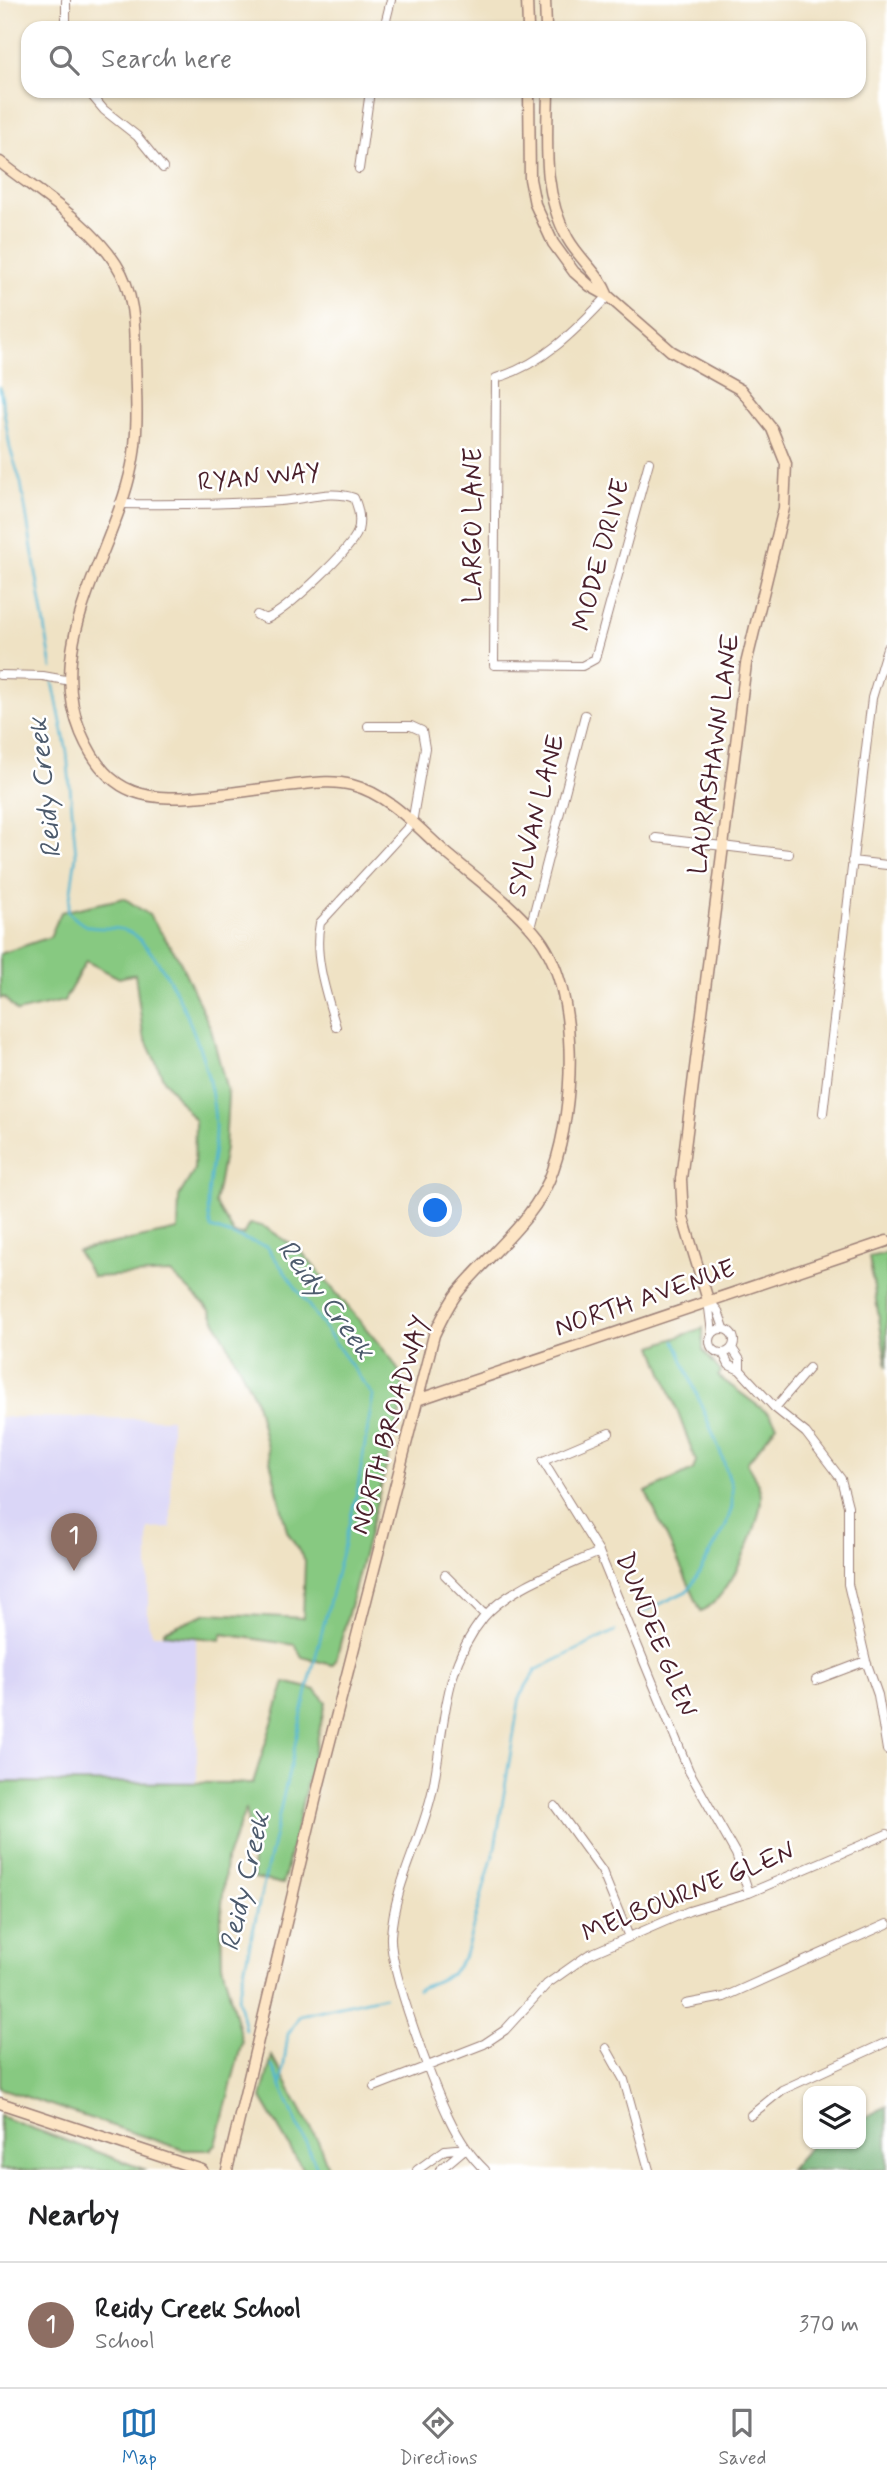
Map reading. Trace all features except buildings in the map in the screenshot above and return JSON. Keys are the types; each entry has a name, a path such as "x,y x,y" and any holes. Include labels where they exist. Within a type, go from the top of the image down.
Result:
{"street":[{"path":"66,0 66,21"},
{"path":"386,21 391,0"},
{"path":"527,0 528,21"},
{"path":"545,0 546,21"},
{"path":"94,98 104,110 136,136 163,168"},
{"path":"359,169 369,98"},
{"name":"LAURASHAWN LANE","path":"529,98 530,179 535,204 553,243 574,272 590,286 608,296 671,351 741,390 772,429 786,464 784,508 746,664 681,1179 683,1218 708,1300"},
{"name":"LAURASHAWN LANE","path":"548,98 547,165 554,204 569,242 602,279 608,296"},
{"name":"NORTH BROADWAY","path":"0,162 98,239 119,268 135,323 136,432 132,467 81,610 71,681 79,728 96,764 108,778 125,789 141,796 172,800 337,782 376,795 412,823 530,928 551,961 567,1025 571,1071 562,1141 541,1196 524,1220 457,1293 435,1335 319,1784 227,2170"},
{"name":"LARGO LANE","path":"595,659 582,666 494,665 496,379 530,366 580,326 608,296"},
{"name":"MODE DRIVE","path":"595,659 649,463"},
{"name":"RYAN WAY","path":"119,504 192,506 289,501 336,493 354,498 359,518 357,533 349,543 304,592 274,616 266,620 257,615"},
{"path":"823,1113 872,698 887,648"},
{"path":"0,675 43,676 71,681"},
{"name":"SYLVAN LANE","path":"530,928 585,715"},
{"path":"336,1027 324,987 318,943 320,923 412,823 425,748 422,731 411,726 368,726"},
{"path":"656,838 789,854"},
{"path":"852,861 887,865"},
{"name":"NORTH AVENUE","path":"417,1400 887,1241"},
{"path":"708,1300 718,1311 724,1328 733,1334 732,1348 740,1360 740,1370"},
{"path":"708,1300 712,1333 710,1345 715,1351 723,1353 732,1348"},
{"path":"712,1333 724,1328"},
{"path":"723,1353 729,1365 740,1370 775,1408 806,1433 841,1479 848,1506 848,1584 866,1661 878,1695 887,1750"},
{"path":"775,1408 809,1368"},
{"name":"DUNDEE GLEN","path":"609,1433 543,1461 599,1552 689,1771 736,1854 749,1893"},
{"path":"485,2170 466,2148 449,2118 393,1956 391,1938 400,1888 433,1790 456,1660 485,1615 507,1598 599,1552"},
{"path":"445,1575 485,1615"},
{"path":"816,1680 866,1661"},
{"path":"555,1806 602,1871 629,1937"},
{"name":"MELBOURNE GLEN","path":"374,2087 484,2044 505,2030 563,1971 588,1955 689,1911 749,1893 887,1834"},
{"path":"686,2004 724,1997 887,1924"},
{"path":"751,2115 782,2090 887,2042"},
{"path":"607,2048 624,2080 649,2170"},
{"path":"0,2103 202,2170"},
{"path":"417,2170 445,2150 466,2148"},
{"path":"440,2170 466,2148"}],"shaded area":[{"path":"0,1417 171,1419 171,1528 148,1529 148,1623 153,1634 196,1635 197,1779 194,1782 0,1782"}],"green space":[{"path":"124,898 149,915 178,957 211,1029 228,1095 225,1148 215,1203 234,1234 243,1235 249,1224 258,1225 296,1245 390,1357 402,1376 402,1385 406,1390 336,1660 332,1665 302,1657 295,1645 222,1634 221,1640 164,1634 164,1631 207,1613 303,1618 305,1561 287,1531 255,1398 210,1310 171,1273 93,1277 77,1251 178,1230 179,1196 194,1171 195,1121 164,1080 143,1034 135,974 119,978 86,961 64,1001 17,1012 4,997 0,999 0,954 50,937 61,912"},
{"path":"887,1253 887,1367 869,1257"},
{"path":"703,1328 703,1350 721,1372 718,1376 769,1414 777,1425 747,1463 761,1494 760,1510 749,1543 722,1593 701,1611 646,1492 693,1470 696,1461 653,1346"},
{"path":"285,1682 316,1690 326,1702 283,1884 254,1878 246,1808 226,1860 221,1916 222,1964 242,2042 216,2145 211,2150 184,2150 0,2088 0,1782 253,1783"},
{"path":"272,2056 318,2141 329,2170 303,2170 261,2098"},
{"path":"887,2106 887,2170 789,2170 807,2149 866,2149 866,2116"},
{"path":"0,2116 15,2122 146,2170 0,2170"}],"waterway":[{"name":"Reidy Creek","path":"0,387 10,448 21,483 52,668"},
{"name":"Reidy Creek","path":"53,682 67,752 76,855 68,912 87,926 123,930 134,935 168,978 192,1027 213,1104 215,1139 208,1203 211,1228 267,1247 373,1396 357,1492 308,1687 238,1997 245,2030"},
{"path":"641,1613 689,1590 725,1528 732,1507 732,1487 720,1451 675,1341"},
{"path":"417,1990 451,1974 465,1955 495,1848 520,1696 536,1670 615,1631"},
{"path":"281,2086 288,2034 300,2015 385,1996"},
{"name":"Reidy Creek","path":"272,2066 318,2170"}],"place":[{"name":"Reidy Creek School","path":"74,1571"}]}
